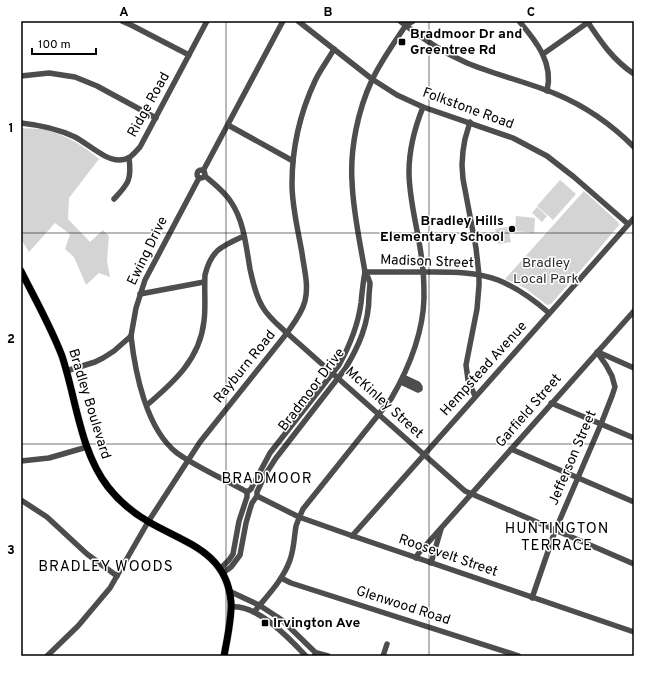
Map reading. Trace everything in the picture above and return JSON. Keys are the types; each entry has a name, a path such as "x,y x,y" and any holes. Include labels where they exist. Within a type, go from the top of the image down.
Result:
{"main road":[{"name":"Bradley Boulevard","path":"21,272 51,330 59,349 87,447 97,470 113,493 127,507 148,522 199,549 210,558 221,571 229,591 231,604 224,656"}],"street":[{"path":"122,21 189,55"},
{"name":"Ridge Road","path":"21,123 49,127 68,134 109,158 119,160 129,158 140,147 208,21"},
{"name":"Ewing Drive","path":"131,336 136,308 149,272 283,21"},
{"name":"Folkstone Road","path":"298,21 372,79 397,95 423,106 513,138 547,156 574,177 628,224"},
{"path":"400,21 406,23 435,46 465,62 573,102 594,114 617,131 634,147"},
{"name":"Bradmoor Drive","path":"221,571 231,567 240,555 246,523 252,503 265,475 276,458 346,369 355,354 364,329 369,305 370,282 365,272 351,179 354,140 366,94 372,79 406,23 413,21"},
{"path":"519,21 543,54 549,76 546,91"},
{"path":"543,54 589,22 608,51 625,68 634,74"},
{"name":"Rayburn Road","path":"47,656 78,626 106,593 148,522 188,459 295,323 305,301 306,276 293,206 292,183 295,145 305,106 316,80 334,49"},
{"path":"21,76 49,73 75,77 97,86 156,118"},
{"path":"254,612 281,578 287,568 294,543 296,526 304,509 391,399 413,354 421,328 424,300 422,261 409,189 409,171 413,138 423,106"},
{"path":"470,122 462,151 462,172 476,248 479,275 477,309 466,365 468,380 475,396"},
{"path":"228,125 294,161"},
{"path":"114,199 126,186 128,181 131,170 129,158"},
{"name":"McKinley Street","path":"202,175 217,186 230,201 239,217 254,287 258,298 270,317 287,333 465,491 634,564"},
{"name":"Hempstead Avenue","path":"352,536 634,218"},
{"path":"147,405 180,375 195,351 201,336 204,322 205,276 213,256 221,247 244,236"},
{"name":"Bradmoor Drive","path":"221,571 233,554 248,493 270,453 339,365 348,350 356,327 361,304 365,272"},
{"name":"Madison Street","path":"365,272 461,272 479,275 498,280 515,288 532,299 549,313"},
{"path":"140,294 204,282"},
{"name":"Garfield Street","path":"416,558 634,311"},
{"path":"66,371 103,358 114,351 131,336"},
{"path":"131,336 141,391 154,424 162,437 176,452 198,466 248,493 251,500 256,496 254,489 248,493"},
{"path":"597,352 634,368"},
{"name":"Jefferson Street","path":"532,598 555,531 601,424 615,387 612,376 597,352"},
{"path":"552,403 634,438"},
{"path":"21,461 49,458 87,447"},
{"path":"511,449 634,502"},
{"name":"Roosevelt Street","path":"256,496 300,516 352,536 634,632"},
{"path":"21,500 47,517 87,554 117,576"},
{"name":"Garfield Street","path":"431,563 442,527"},
{"name":"Glenwood Road","path":"281,578 519,656"},
{"path":"229,591 259,605 282,620 316,655 328,656"},
{"path":"231,604 242,599 246,599"},
{"path":"231,604 254,612 271,623 286,635 306,656"},
{"path":"383,656 387,644"}],"green space":[{"path":"21,128 43,129 61,135 81,145 99,159 69,198 68,219 90,242 103,230 109,236 107,261 110,277 99,273 86,285 74,257 65,249 70,234 55,223 29,252 21,239"},
{"path":"560,180 576,194 553,220 537,206"},
{"name":"Bradley Local Park","path":"584,191 618,222 619,225 551,304 547,305 525,288 505,279"},
{"path":"537,207 547,216 542,222 532,213"},
{"path":"516,216 535,218 534,233 515,231"},
{"path":"513,226 509,233 511,242 498,244 495,229"}],"place":[{"name":"Bradmoor Dr and Greentree Rd","path":"402,42"},
{"name":"Bradley Hills Elementary School","path":"512,229"},
{"name":"Irvington Ave","path":"265,623"}],"district":[{"name":"BRADMOOR","path":"267,479"},
{"name":"HUNTINGTON TERRACE","path":"557,538"},
{"name":"BRADLEY WOODS","path":"106,567"}]}
